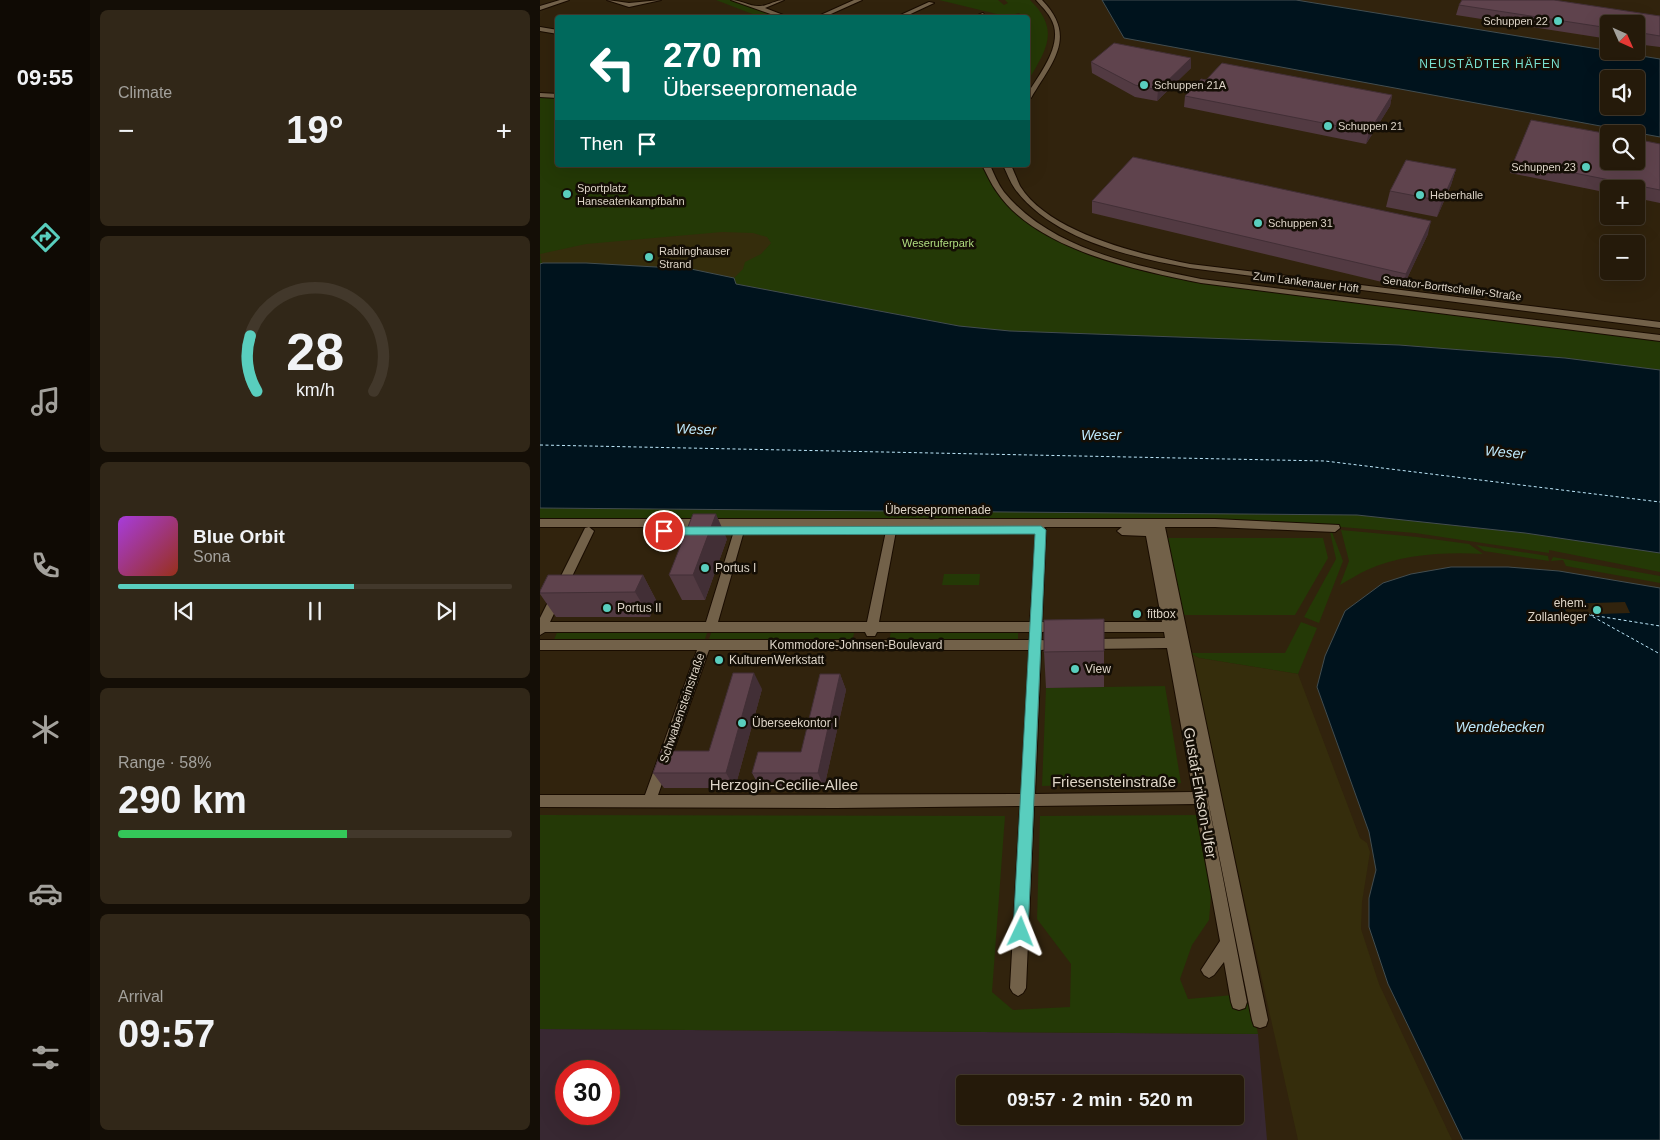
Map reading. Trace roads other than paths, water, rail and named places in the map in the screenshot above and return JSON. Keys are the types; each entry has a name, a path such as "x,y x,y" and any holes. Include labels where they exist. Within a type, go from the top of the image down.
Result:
{"street":[{"path":"540,8 566,0"},
{"path":"610,0 629,5 658,0"},
{"path":"734,0 780,15"},
{"path":"760,8 781,0"},
{"path":"823,15 859,0"},
{"path":"1030,94 1058,40 1058,27 1039,0"},
{"path":"903,15 931,3"},
{"path":"540,29 555,32"},
{"path":"540,95 555,96"},
{"name":"Zum Lankenauer Höft","path":"987,167 1006,199 1045,230 1090,252 1153,272 1201,281 1660,338"},
{"name":"Senator-Borttscheller-Straße","path":"1008,167 1014,182 1023,193 1057,222 1110,247 1153,259 1219,270 1660,325"},
{"name":"Überseepromenade","path":"540,524 1156,529"},
{"name":"Überseepromenade","path":"540,531 1335,528"},
{"path":"1156,529 1260,1020"},
{"name":"Gustaf-Erikson-Ufer","path":"1156,529 1170,626 1200,798 1240,1002"},
{"path":"1018,988 1041,530"},
{"path":"541,628 588,531"},
{"path":"710,628 739,531"},
{"path":"869,645 891,531"},
{"name":"Kommodore-Johnsen-Boulevard","path":"541,628 1170,626"},
{"name":"Kommodore-Johnsen-Boulevard","path":"540,645 1074,645 1173,643"},
{"name":"Schwabensteinstraße","path":"650,800 704,645"},
{"name":"Friesensteinstraße","path":"1027,799 1200,798"},
{"name":"Herzogin-Cecilie-Allee","path":"540,801 836,802 1027,799"},
{"path":"1209,970 1228,943"}],"water":[{"path":"1102,0 1296,0 1600,49 1600,60 1645,60 1645,57 1660,59 1660,137 1645,134 1645,125 1600,126 1124,38"},
{"name":"Weser","path":"586,263 691,269 734,278 736,284 959,326 1010,331 1399,345 1565,358 1660,370 1660,553 1525,533 1357,515 540,508 540,264"},
{"name":"Wendebecken","path":"1451,567 1508,567 1559,571 1660,588 1660,1140 1463,1140 1388,984 1369,927 1369,898 1376,870 1369,832 1317,687 1325,656 1345,611 1383,583 1411,574"}],"place":[{"name":"Schuppen 22","path":"1558,21"},
{"name":"Schuppen 21A","path":"1144,85"},
{"name":"Schuppen 21","path":"1328,126"},
{"name":"Schuppen 23","path":"1586,167"},
{"name":"Sportplatz Hanseatenkampfbahn","path":"567,194"},
{"name":"Heberhalle","path":"1420,195"},
{"name":"Schuppen 31","path":"1258,223"},
{"name":"Rablinghauser Strand","path":"649,257"},
{"name":"Portus I","path":"705,568"},
{"name":"Portus II","path":"607,608"},
{"name":"ehem. Zollanleger","path":"1597,610"},
{"name":"fitbox","path":"1137,614"},
{"name":"KulturenWerkstatt","path":"719,660"},
{"name":"View","path":"1075,669"},
{"name":"Überseekontor I","path":"742,723"}],"district":[{"name":"NEUSTÄDTER HÄFEN","path":"1490,64"}],"park label":[{"name":"Weseruferpark","path":"938,243"}]}
